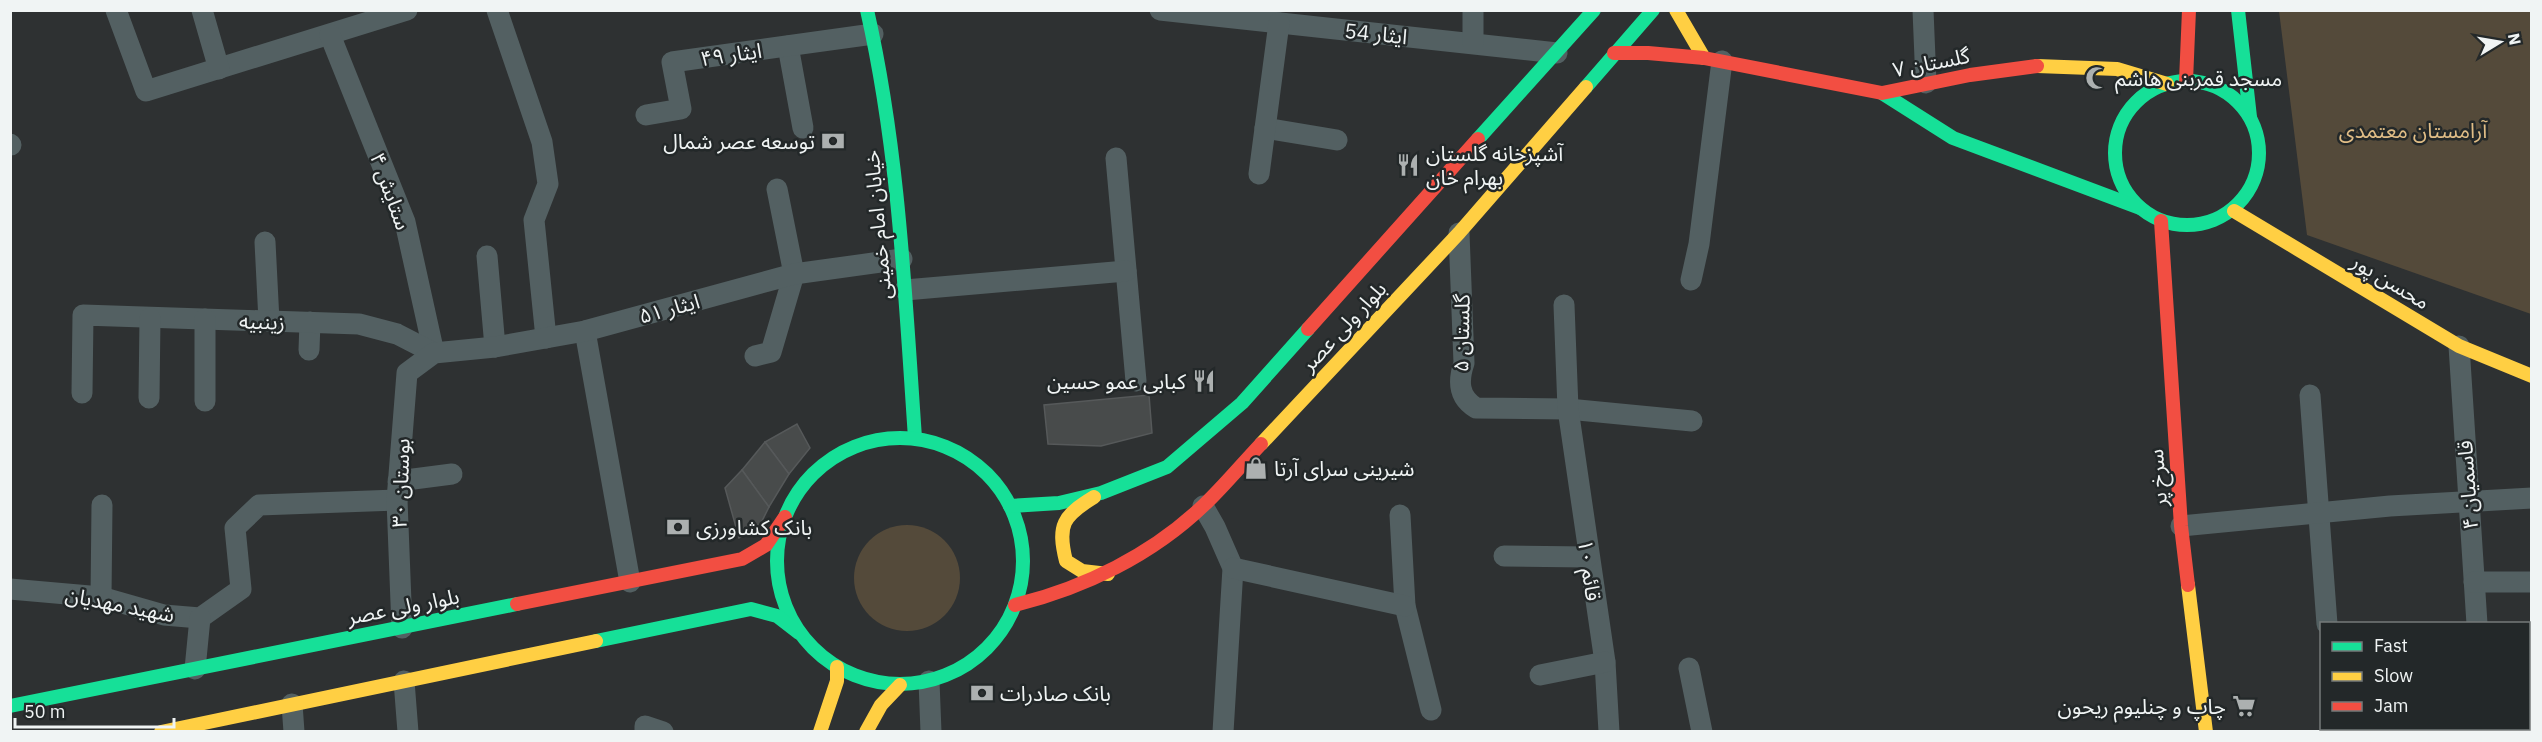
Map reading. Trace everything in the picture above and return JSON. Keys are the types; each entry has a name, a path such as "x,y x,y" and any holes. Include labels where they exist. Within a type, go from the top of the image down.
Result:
{"main road":[{"name":"خیابان امام خمینی","path":"867,10 873,34 897,186 915,438"},
{"name":"بلوار ولی عصر","path":"1010,506 1059,503 1101,493 1167,467 1242,404 1594,10"},
{"name":"بلوار ولی عصر","path":"1016,605 1071,590 1108,574 1167,536 1203,506 1459,233 1653,10"},
{"path":"1676,10 1713,60"},
{"path":"2186,81 2189,10"},
{"path":"1882,93 1953,138 2140,208 2161,220 2176,225 2192,225 2215,220 2234,211 2251,188 2259,165 2259,140 2250,117 2238,10"},
{"name":"گلستان ۷","path":"1614,53 1713,60 1882,93 1926,83 2037,66 2117,69 2167,84"},
{"path":"2140,208 2121,182 2116,162 2116,142 2122,123 2133,105 2148,92 2167,84 2186,81 2205,83 2223,90 2238,102 2250,117"},
{"name":"محسن پور","path":"2234,211 2459,346 2532,376"},
{"name":"سرخ پر","path":"2161,220 2181,526 2206,732"},
{"path":"161,732 751,609 767,610 776,614 837,667 869,681 900,685 929,681 951,674 979,656 1002,632 1016,605 1021,585 1023,552 1018,527 1010,506 990,476 970,460 943,445 915,438 877,440 855,446 835,456 817,470 801,487 785,517 779,538 777,572 785,605 801,634"},
{"path":"1101,493 1074,509 1062,521 1059,539 1066,561 1082,571 1108,574"},
{"name":"بلوار ولی عصر","path":"10,706 742,559 766,545 785,517"},
{"path":"820,732 837,681 837,667"},
{"path":"866,732 880,705 900,685"}],"street":[{"path":"116,10 146,91 330,35 379,15 407,10"},
{"path":"202,10 219,69"},
{"path":"497,10 542,142 548,184 534,220 546,338"},
{"name":"ایثار 54","path":"1160,10 1279,23 1334,19 1473,43 1557,52"},
{"path":"1473,10 1473,43"},
{"path":"1923,10 1926,83"},
{"path":"1259,174 1279,23"},
{"name":"ایثار ۴۹","path":"646,115 681,109 672,62 873,34"},
{"name":"ستایش ۴","path":"330,35 405,222 434,353"},
{"path":"788,46 803,128"},
{"path":"1691,280 1699,244 1713,60"},
{"path":"1264,128 1337,140"},
{"path":"1116,158 1136,381"},
{"path":"755,356 771,352 794,274 777,189"},
{"name":"گلستان ۵","path":"1459,233 1464,363 1459,380 1467,402 1476,408 1568,409 1692,421"},
{"path":"265,242 269,321"},
{"path":"487,256 495,347"},
{"name":"ایثار ۵۱","path":"434,353 495,347 585,331 794,274 902,259"},
{"path":"905,290 1126,271"},
{"name":"قائم ۱۰","path":"1563,305 1568,409 1605,662 1609,732"},
{"name":"زینبیه","path":"82,393 83,315 359,324 397,334 434,353"},
{"path":"149,398 150,318"},
{"path":"205,319 205,401"},
{"path":"309,350 310,322"},
{"path":"585,331 630,582"},
{"name":"قاسمیان ۴","path":"2459,346 2477,622"},
{"name":"بوستان ۳۰","path":"402,628 398,490 407,373 434,353"},
{"path":"2310,395 2327,622"},
{"path":"398,490 452,474"},
{"name":"شهید مهدیان","path":"10,590 101,597 164,615 200,618 241,590 236,528 259,505 398,490"},
{"path":"2181,526 2319,513 2532,498"},
{"path":"101,597 102,505"},
{"path":"1203,506 1233,568 1222,732"},
{"path":"1400,515 1405,606 1431,710"},
{"path":"1504,556 1588,557"},
{"path":"1233,568 1405,606"},
{"path":"2474,582 2532,582"},
{"path":"195,669 200,618"},
{"path":"1540,675 1605,662"},
{"path":"1689,668 1702,732"},
{"path":"404,681 408,732"},
{"path":"929,681 931,732"},
{"path":"292,704 294,732"},
{"path":"645,732 645,726 663,732"}],"green space":[{"name":"آرامستان معتمدی","path":"2279,11 2531,11 2531,314 2307,235"},
{"path":"907,525 927,529 945,540 956,558 960,578 956,598 945,616 927,627 907,631 887,627 869,616 858,598 854,578 858,558 869,540 887,529"}],"building":[{"path":"1149,395 1152,433 1101,446 1048,444 1044,405"},
{"path":"797,424 810,448 789,474 765,442"},
{"path":"765,442 789,474 769,507 742,470"},
{"path":"742,470 769,507 759,527 739,538 725,488"}],"traffic: fast":[{"path":"867,10 878,63 894,169 915,438"},
{"path":"1478,139 1594,10"},
{"path":"1586,87 1653,10"},
{"path":"2238,10 2250,117"},
{"path":"2187,81 2201,82 2215,87 2238,102 2253,125 2258,139 2259,153 2258,167 2253,181 2238,204 2215,219 2201,224 2187,225 2173,224 2159,219 2136,204 2121,181 2116,167 2115,153 2116,139 2121,125 2136,102 2159,87 2173,82 2187,81"},
{"path":"1882,93 1953,138 2140,208"},
{"path":"1010,506 1059,503 1101,493 1167,467 1242,403 1308,329"},
{"path":"912,438 936,443 958,452 969,458 987,474 1003,492 1014,514 1021,537 1023,561 1021,585 1014,608 1003,630 987,648 969,664 936,679 912,684 888,684 864,679 831,664 797,630 786,608 779,585 777,549 782,525 797,492 831,458 853,447 876,440 912,438"},
{"path":"10,706 517,604"},
{"path":"596,641 751,609 777,616 799,633"}],"traffic: slow":[{"path":"1676,10 1704,58"},
{"path":"2037,66 2117,69 2167,84"},
{"path":"1261,444 1459,233 1586,87"},
{"path":"2234,211 2459,346 2532,376"},
{"path":"1094,497 1069,516 1063,530 1063,549 1066,561 1082,571 1108,574"},
{"path":"2188,585 2206,732"},
{"path":"161,732 596,641"},
{"path":"820,732 837,681 837,667"},
{"path":"866,732 881,705 900,685"}],"traffic: jam":[{"path":"2186,81 2189,10"},
{"path":"1614,53 1648,53 1704,58 1882,93 1970,75 2037,66"},
{"path":"1308,329 1478,139"},
{"path":"2161,221 2181,526 2188,585"},
{"path":"1015,605 1091,579 1140,554 1184,523 1204,505 1261,444"},
{"path":"517,604 742,559 766,545 785,517"}],"place":[{"name":"مسجد قمربنی هاشم","path":"2097,78"},
{"name":"توسعه عصر شمال","path":"833,141"},
{"name":"آشپزخانه گلستان بهرام خان","path":"1408,165"},
{"name":"کبابی عمو حسین","path":"1204,381"},
{"name":"شیرینی سرای آرتا","path":"1256,468"},
{"name":"بانک کشاورزی","path":"678,527"},
{"name":"بانک صادرات","path":"982,693"},
{"name":"چاپ و چنلیوم ریحون","path":"2244,706"}]}
